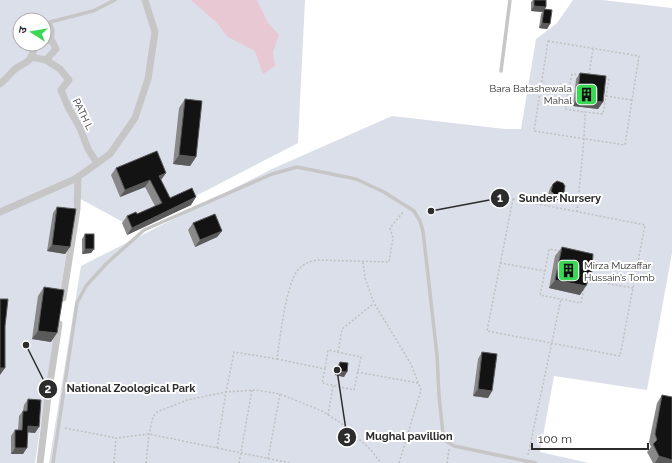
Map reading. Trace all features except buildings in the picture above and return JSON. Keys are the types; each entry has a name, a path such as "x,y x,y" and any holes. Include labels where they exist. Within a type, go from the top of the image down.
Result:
{"street":[{"path":"0,212 78,177 110,154 135,118 148,79 155,32 145,0"},
{"path":"31,57 46,60 56,49 52,44"},
{"path":"0,84 15,70 24,65 31,57 32,52"},
{"name":"PATH L","path":"46,60 60,69 69,80 61,90 68,107 80,128 88,149 97,163"},
{"path":"62,303 76,209 78,177"},
{"path":"40,463 48,396 60,318"}],"lane":[{"path":"52,21 92,11 115,0"},
{"path":"501,71 510,0"},
{"path":"53,463 77,303 86,286 106,264 144,230 272,174 297,167 356,179 384,192 414,211 420,221 423,231 437,355 443,433 446,441 459,447 536,463"}],"path":[{"path":"548,41 639,56 632,100 625,145 534,131 548,41"},
{"path":"589,76 594,48"},
{"path":"583,76 572,74 565,109 603,114 609,79 603,78"},
{"path":"606,96 632,100"},
{"path":"577,212 585,112"},
{"path":"513,199 577,212 646,225 620,356 487,330 513,199"},
{"path":"277,359 290,285 297,271 307,262 318,260 389,262 393,238 390,228 408,207"},
{"path":"563,251 549,248 540,295 581,303 585,285"},
{"path":"363,262 365,278 374,303 412,364 421,390 399,463"},
{"path":"500,263 544,271"},
{"path":"586,279 633,288"},
{"path":"527,461 561,299"},
{"path":"338,352 342,329 374,303"},
{"path":"328,350 338,352 361,357 354,390 322,383 328,350"},
{"path":"217,448 234,352 325,369"},
{"path":"358,372 418,384"},
{"path":"328,415 333,386"},
{"path":"239,463 252,390"},
{"path":"146,463 149,434 153,417 157,412 187,400 226,392 252,390 280,394 322,411 341,423 371,450 381,463"},
{"path":"268,459 280,394"},
{"path":"58,427 116,438 149,434 290,463"},
{"path":"114,463 116,438"},
{"path":"447,463 451,444"}],"shaded area":[{"path":"0,0 305,0 298,143 134,228 75,196 35,463 0,463"},
{"path":"191,0 257,0 268,23 279,35 273,52 275,66 263,74 255,51 228,37 216,22"},
{"path":"573,0 602,0 672,8 672,253 647,390 554,376 540,452 589,463 49,463 81,266 272,169 392,116 505,129 521,129 536,39 557,23"}],"place":[{"name":"Bara Batashewala Mahal","path":"587,94"},
{"name":"Sunder Nursery","path":"431,211"},
{"name":"Mirza Muzaffar Hussain’s Tomb","path":"569,271"},
{"name":"National Zoological Park","path":"26,345"},
{"name":"Mughal pavillion","path":"337,370"}]}
